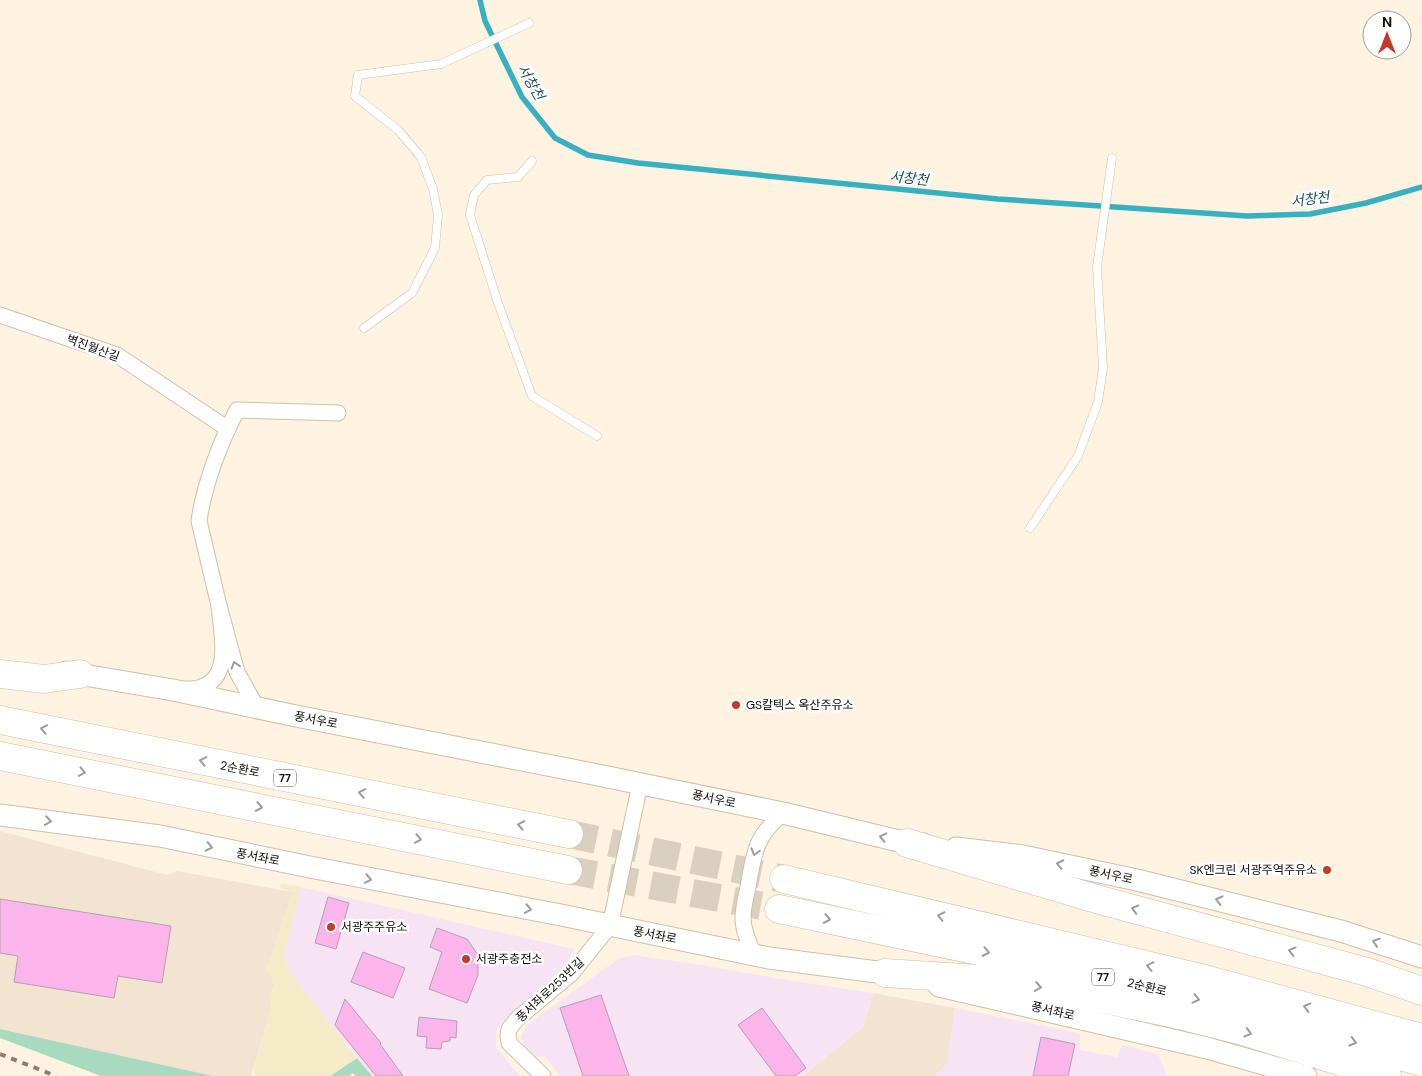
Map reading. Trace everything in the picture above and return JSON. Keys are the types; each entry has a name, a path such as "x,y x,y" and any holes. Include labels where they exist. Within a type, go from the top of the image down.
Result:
{"highway":[{"path":"0,674 44,679 80,674"},
{"name":"2순환로","path":"0,720 569,834"},
{"path":"0,756 568,870"},
{"path":"907,843 1100,900 1367,972 1422,991"},
{"name":"2순환로","path":"784,879 1197,977 1422,1038"},
{"name":"2순환로","path":"779,910 1038,962 1131,983 1232,1008 1422,1062"},
{"path":"885,973 995,980 1069,992 1171,1013 1243,1031 1387,1076"}],"street":[{"name":"벽진월산길","path":"0,315 117,355 228,429"},
{"path":"258,708 237,672 199,521 200,509 228,429 237,410 338,413"},
{"path":"173,690 201,688 210,683 217,675 222,663 223,650 219,606"},
{"name":"풍서우로","path":"0,660 173,690 640,784 783,813 907,843 1023,856 1137,880 1341,931 1422,958"},
{"path":"610,926 640,784"},
{"path":"754,954 745,934 743,917 754,853 759,840 771,824 783,813"},
{"name":"풍서좌로","path":"0,814 160,836 754,954 885,973 1207,1048 1306,1076"},
{"name":"풍서좌로253번길","path":"543,1076 509,1043 509,1029 517,1019 571,974 610,926"}],"lane":[{"path":"364,328 412,293 435,248 438,215 433,189 421,157 398,130 355,96 358,75 441,64 462,56 529,23"},
{"path":"532,161 518,177 487,180 474,195 470,215 498,303 532,396 597,436"},
{"path":"1030,528 1078,456 1098,402 1103,368 1097,267 1112,161"}],"shaded area":[{"path":"0,831 167,875 177,871 293,892 267,969 275,985 269,997 272,1006 251,1076 213,1076 0,1029"},
{"path":"301,887 574,949 567,964 507,1017 496,1032 496,1047 520,1076 372,1076 290,973 284,957"},
{"path":"634,955 873,993 864,1026 803,1076 560,1076 544,1055 534,1058 525,1049 521,1037 527,1025 618,959"},
{"path":"873,993 955,1008 947,1064 935,1076 803,1076 864,1026"},
{"path":"955,1008 1080,1033 1080,1050 1117,1057 1122,1045 1158,1054 1167,1076 935,1076 947,1064"}],"green space":[{"path":"0,1029 213,1076 101,1076 0,1038"},
{"path":"357,1058 372,1076 356,1076 353,1073 349,1076 330,1076"}],"sand":[{"path":"281,883 301,887 284,957 290,973 357,1058 330,1076 257,1076 253,1071 272,1006 269,998 275,985 267,969 293,892 280,888"}],"building":[{"path":"328,897 349,903 336,949 315,943"},
{"path":"0,899 171,926 162,983 118,976 114,998 14,982 18,956 0,953"},
{"path":"437,928 467,939 478,955 478,975 467,1003 429,989 442,952 430,947"},
{"path":"363,952 405,968 393,998 351,982"},
{"path":"601,995 629,1076 583,1076 560,1008"},
{"path":"345,999 381,1043 403,1076 376,1076 335,1025"},
{"path":"762,1008 806,1068 795,1076 776,1076 738,1025"},
{"path":"419,1017 457,1021 456,1038 450,1037 450,1041 442,1042 441,1049 426,1048 427,1037 417,1036"},
{"path":"1041,1037 1075,1044 1068,1076 1033,1076"}],"waterway":[{"name":"서창천","path":"480,0 485,21 522,97 555,138 588,155 638,163 998,199 1247,216 1310,214 1366,203 1422,187"}],"tunnel":[{"path":"569,834 784,879"},
{"path":"568,870 779,909"}],"railway":[{"path":"0,1054 56,1076"}],"place":[{"name":"GS칼텍스 옥산주유소","path":"736,705"},
{"name":"SK엔크린 서광주역주유소","path":"1327,870"},
{"name":"서광주주유소","path":"331,927"},
{"name":"서광주충전소","path":"466,959"}]}
